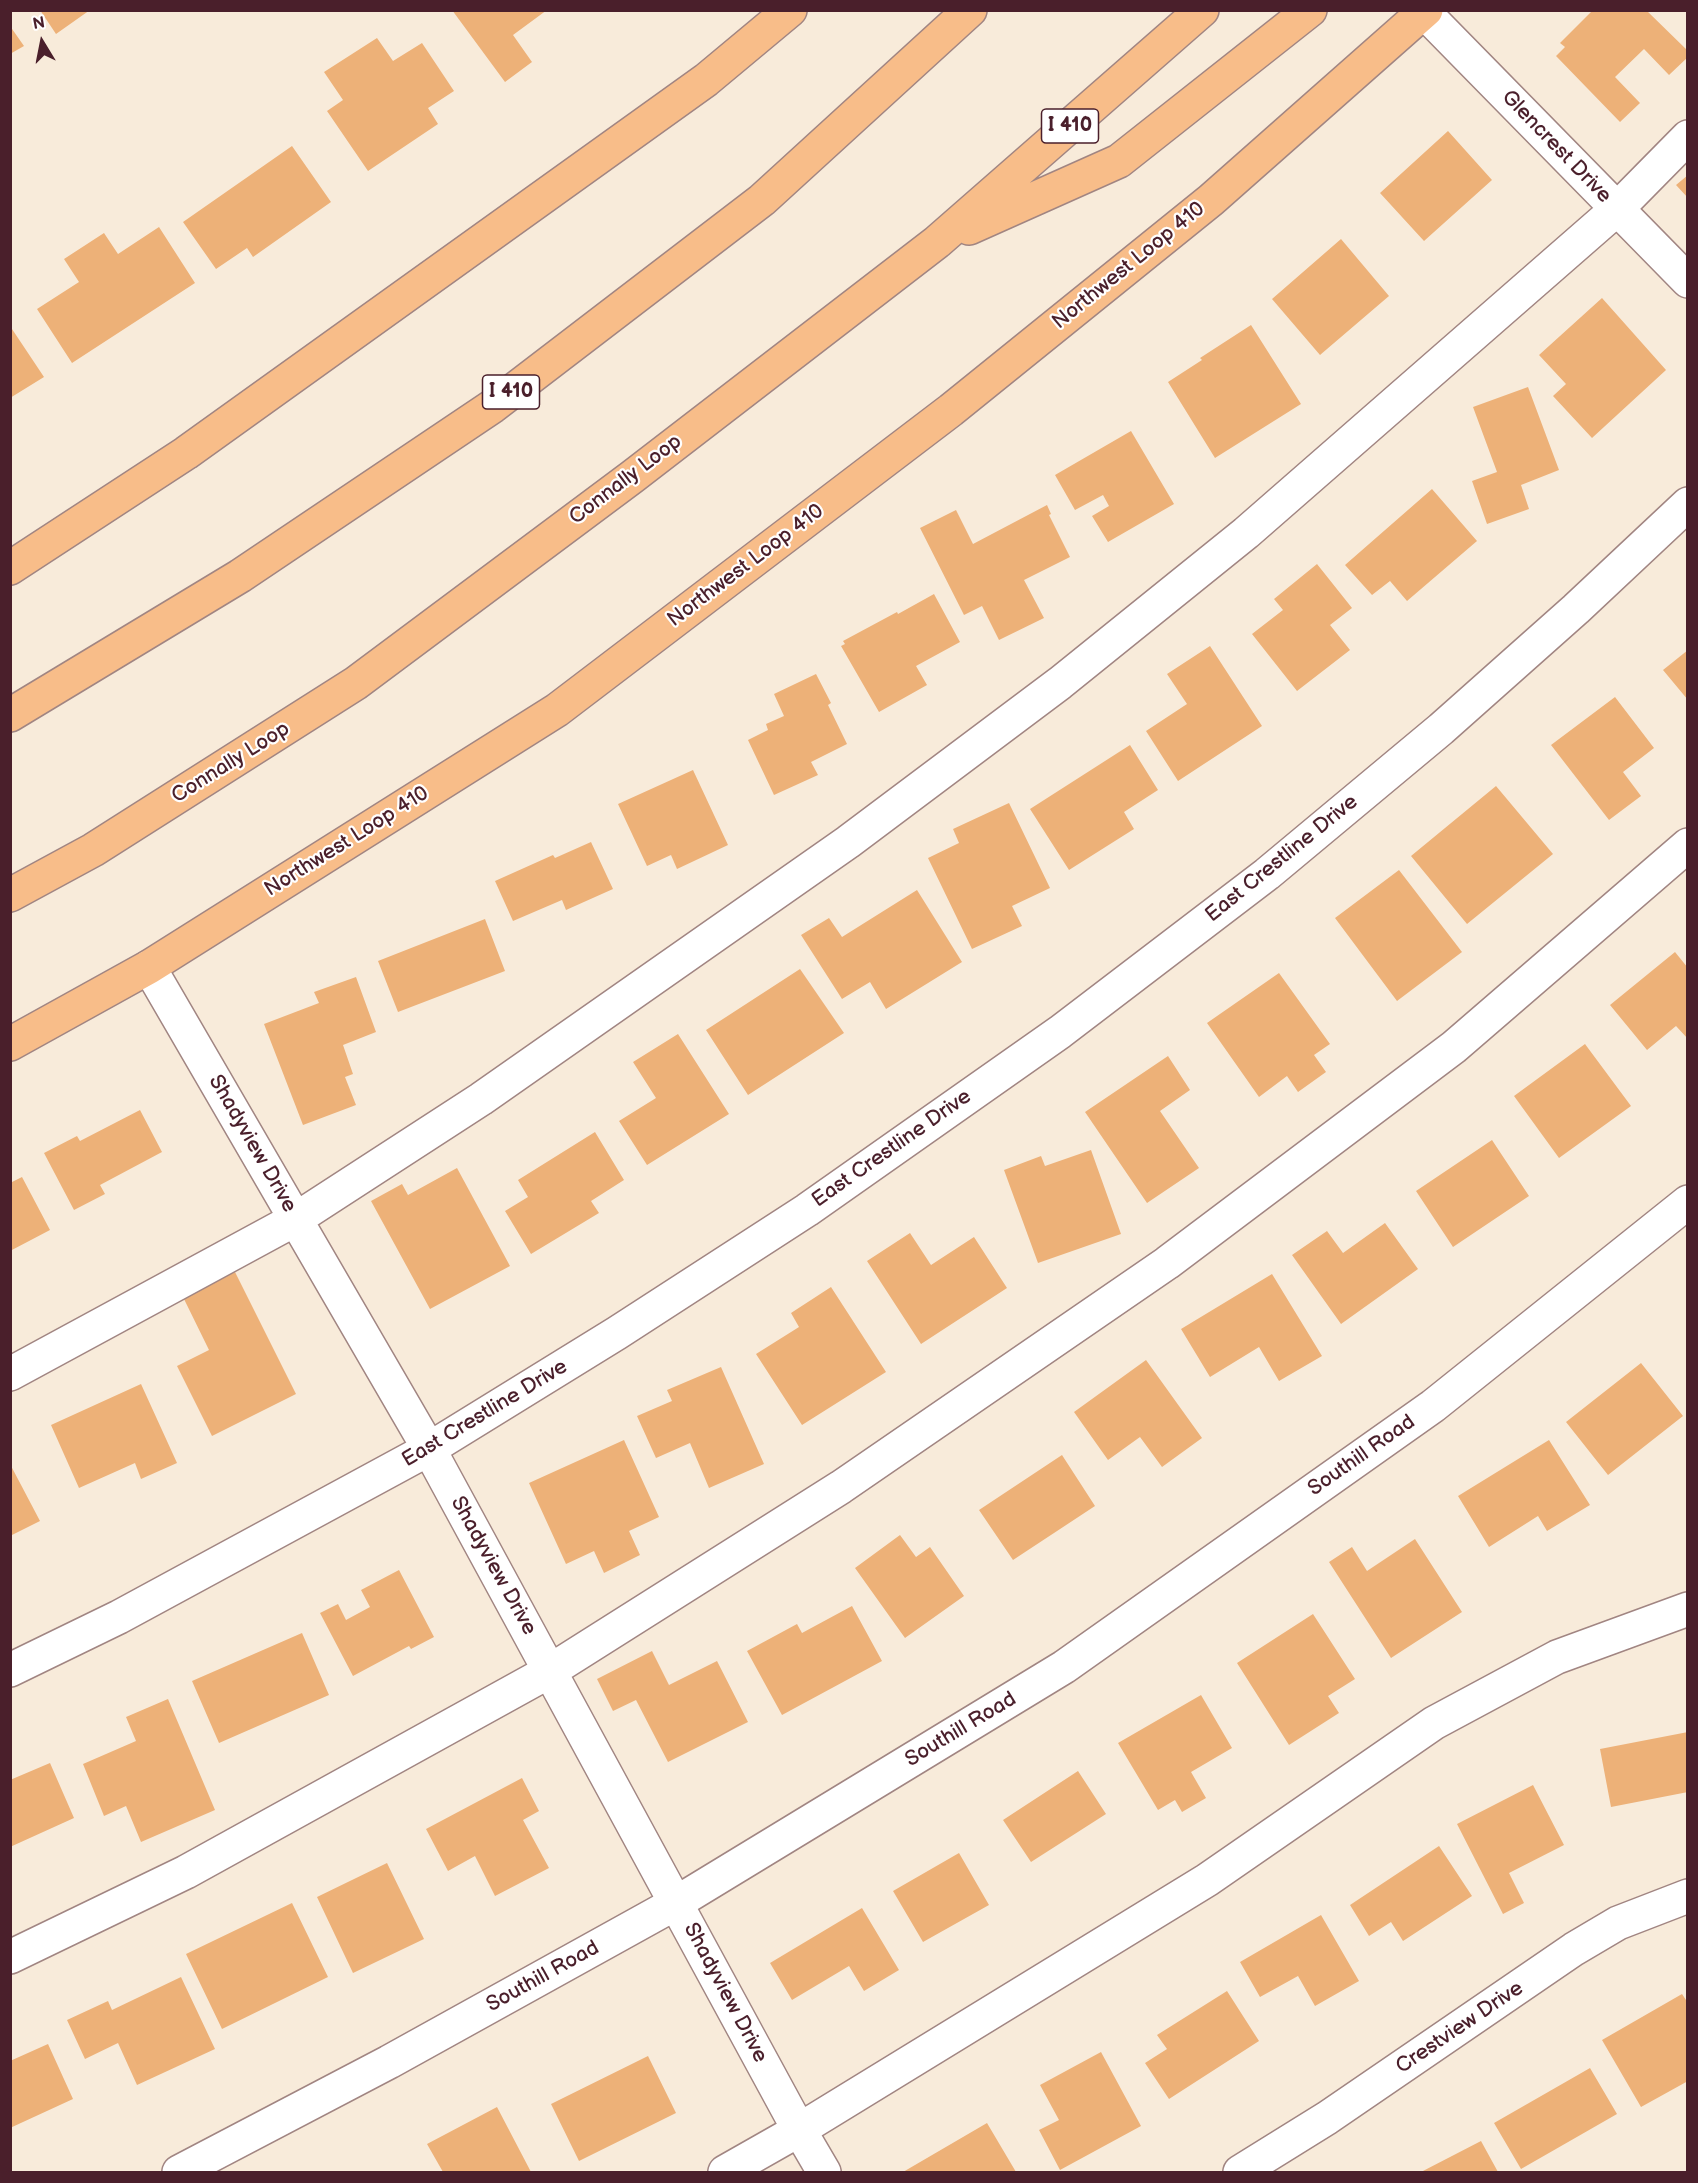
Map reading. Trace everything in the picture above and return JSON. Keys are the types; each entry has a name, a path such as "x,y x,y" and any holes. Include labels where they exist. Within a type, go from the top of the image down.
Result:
{"main road":[{"path":"10,568 205,439 705,80 789,10"},
{"name":"I 410","path":"10,716 240,576 493,406 762,200 970,10"},
{"name":"Connally Loop","path":"10,896 93,850 356,683 641,470 937,242 1202,10"},
{"path":"937,242 1119,161 1310,10"},
{"name":"Northwest Loop 410","path":"10,1044 149,967 557,710 951,410 1211,200 1425,11"}],"street":[{"name":"Glencrest Drive","path":"1425,11 1688,281"},
{"path":"10,1374 296,1219 481,1099 848,842 1060,683 1246,533 1617,209 1688,137"},
{"name":"East Crestline Drive","path":"10,1670 119,1617 429,1449 617,1333 807,1210 1060,1032 1267,874 1441,729 1576,609 1688,504"},
{"path":"10,1957 186,1872 550,1671 841,1487 1167,1263 1454,1047 1688,845"},
{"name":"Shadyview Drive","path":"149,967 429,1449 799,2130 824,2172"},
{"name":"Southill Road","path":"179,2172 389,2062 676,1903 1064,1667 1433,1406 1688,1202"},
{"path":"725,2172 799,2130 1208,1880 1434,1723 1557,1657 1688,1609"},
{"name":"Crestview Drive","path":"1240,2172 1327,2118 1574,1949 1618,1923 1688,1896"}],"building":[{"path":"40,10 90,10 56,34"},
{"path":"452,10 547,10 513,35 532,62 505,82"},
{"path":"1593,10 1646,10 1688,51 1688,57 1669,75 1644,49 1615,77 1640,103 1620,122 1556,56 1565,47 1560,43"},
{"path":"10,26 24,46 10,54"},
{"path":"377,38 393,61 422,43 454,91 428,108 438,124 368,171 327,111 343,100 324,72"},
{"path":"1448,131 1492,180 1424,241 1380,193"},
{"path":"292,146 331,202 253,257 247,248 216,269 183,222"},
{"path":"1688,175 1688,198 1676,185"},
{"path":"159,227 195,283 72,363 37,309 79,282 64,259 104,233 118,254"},
{"path":"1341,239 1389,296 1320,355 1272,299"},
{"path":"1602,298 1666,370 1592,438 1553,396 1566,384 1539,355"},
{"path":"1251,325 1301,404 1215,458 1168,382"},
{"path":"10,326 44,377 10,398"},
{"path":"1528,387 1559,470 1521,485 1529,509 1487,524 1472,481 1497,472 1473,407"},
{"path":"1131,431 1174,504 1108,542 1092,516 1109,506 1103,495 1075,510 1055,475"},
{"path":"1432,489 1477,541 1407,601 1390,581 1372,595 1345,565"},
{"path":"1047,505 1051,514 1049,515 1070,557 1024,580 1044,618 999,640 982,606 964,615 920,528 956,510 973,544"},
{"path":"1317,564 1352,608 1330,625 1350,650 1297,691 1252,634 1283,610 1274,599"},
{"path":"934,594 960,642 916,666 927,685 879,712 841,646 845,644 843,641"},
{"path":"1210,646 1262,726 1178,781 1146,731 1187,704 1167,674"},
{"path":"1688,650 1688,700 1663,670"},
{"path":"816,674 831,703 828,705 847,744 811,762 818,775 774,795 748,740 768,730 766,724 784,716 774,694"},
{"path":"1615,697 1654,748 1623,772 1641,796 1609,820 1551,745"},
{"path":"1130,745 1158,790 1124,812 1134,829 1069,870 1030,809"},
{"path":"693,770 728,845 677,869 671,855 647,866 618,804"},
{"path":"1496,786 1553,854 1467,924 1411,856"},
{"path":"1009,803 1050,888 1012,906 1022,926 972,949 928,858 959,843 953,829"},
{"path":"591,842 613,889 566,910 562,900 513,921 495,881 553,855 555,858"},
{"path":"1399,870 1462,952 1397,1001 1335,918"},
{"path":"917,890 962,962 886,1009 870,982 842,999 801,935 829,918 842,937"},
{"path":"485,919 505,971 398,1012 378,961"},
{"path":"1675,952 1688,968 1688,1039 1676,1026 1647,1050 1610,1005"},
{"path":"800,969 844,1033 748,1095 706,1030"},
{"path":"1279,973 1330,1044 1314,1055 1326,1072 1298,1092 1287,1076 1259,1097 1207,1023"},
{"path":"356,977 376,1032 343,1045 353,1074 345,1077 356,1105 303,1125 264,1024 319,1003 314,992"},
{"path":"678,1034 729,1114 647,1165 619,1121 656,1098 633,1062"},
{"path":"1585,1044 1631,1106 1559,1158 1514,1096"},
{"path":"1168,1056 1190,1090 1160,1111 1199,1168 1147,1203 1085,1112"},
{"path":"140,1110 162,1152 100,1185 105,1194 74,1210 44,1153 77,1136 80,1141"},
{"path":"595,1132 624,1180 591,1201 599,1213 531,1254 505,1211 528,1197 518,1180"},
{"path":"1492,1140 1529,1196 1453,1247 1416,1191"},
{"path":"1091,1150 1121,1234 1038,1263 1004,1170 1041,1156 1045,1166"},
{"path":"457,1168 510,1266 430,1309 371,1201 402,1184 408,1195"},
{"path":"22,1177 50,1230 10,1251 10,1183"},
{"path":"1385,1223 1418,1269 1341,1324 1292,1255 1327,1231 1343,1253"},
{"path":"910,1233 931,1265 974,1237 1007,1288 921,1344 867,1261"},
{"path":"235,1272 296,1394 212,1436 177,1366 209,1350 183,1297"},
{"path":"1272,1274 1322,1356 1279,1381 1259,1347 1210,1377 1181,1329"},
{"path":"831,1287 886,1372 802,1425 756,1354 799,1327 791,1313"},
{"path":"1146,1360 1202,1438 1162,1467 1140,1437 1108,1460 1074,1412"},
{"path":"1641,1363 1683,1416 1608,1475 1566,1422"},
{"path":"721,1367 764,1464 709,1488 690,1443 656,1458 637,1416 672,1401 667,1390"},
{"path":"141,1384 177,1463 141,1479 135,1463 79,1488 51,1425"},
{"path":"624,1440 659,1517 629,1531 640,1555 604,1573 594,1551 566,1564 529,1483"},
{"path":"1549,1440 1590,1505 1547,1531 1538,1516 1489,1547 1458,1496"},
{"path":"1062,1455 1095,1506 1013,1560 979,1510"},
{"path":"10,1464 40,1521 10,1536"},
{"path":"900,1535 916,1557 930,1547 964,1596 905,1638 855,1568"},
{"path":"1415,1539 1462,1612 1391,1658 1329,1562 1352,1547 1367,1571"},
{"path":"399,1570 434,1637 411,1649 409,1646 353,1676 320,1613 338,1604 346,1620 370,1607 361,1590"},
{"path":"852,1606 882,1661 782,1715 747,1651 797,1624 802,1633"},
{"path":"1313,1614 1355,1679 1328,1696 1339,1713 1289,1745 1237,1663"},
{"path":"302,1633 329,1695 219,1743 192,1681"},
{"path":"652,1651 669,1685 717,1661 748,1722 668,1762 636,1700 613,1711 597,1679"},
{"path":"1201,1695 1232,1748 1191,1772 1206,1798 1182,1812 1175,1800 1158,1810 1118,1743"},
{"path":"168,1699 215,1810 141,1842 126,1806 104,1816 83,1764 136,1741 126,1717"},
{"path":"1688,1732 1688,1792 1611,1807 1600,1749"},
{"path":"50,1763 74,1818 10,1847 10,1780"},
{"path":"1078,1771 1106,1814 1031,1862 1003,1820"},
{"path":"522,1778 539,1811 523,1820 549,1868 495,1896 475,1856 448,1871 426,1829"},
{"path":"1533,1785 1564,1845 1509,1873 1524,1903 1503,1914 1457,1824"},
{"path":"1439,1846 1472,1896 1403,1941 1391,1922 1369,1936 1350,1905"},
{"path":"959,1853 989,1905 923,1942 893,1891"},
{"path":"387,1863 424,1939 353,1973 317,1897"},
{"path":"292,1903 328,1977 222,2029 186,1954"},
{"path":"862,1908 899,1970 864,1991 849,1966 792,2000 770,1963"},
{"path":"1321,1915 1359,1981 1315,2006 1298,1976 1260,1997 1240,1962"},
{"path":"181,1977 215,2049 137,2085 118,2043 85,2059 67,2020 108,2001 112,2010"},
{"path":"1227,1991 1259,2041 1169,2099 1145,2063 1167,2049 1157,2035"},
{"path":"1682,1994 1688,2003 1688,2081 1641,2107 1602,2040"},
{"path":"48,2044 73,2099 10,2128 10,2061"},
{"path":"1101,2052 1141,2126 1060,2170 1039,2130 1059,2120 1040,2085"},
{"path":"648,2056 676,2113 579,2161 551,2104"},
{"path":"1590,2068 1617,2114 1521,2169 1494,2123"},
{"path":"497,2107 531,2172 443,2172 427,2144"},
{"path":"987,2123 1016,2172 903,2172"},
{"path":"1481,2141 1498,2172 1421,2172"}]}
